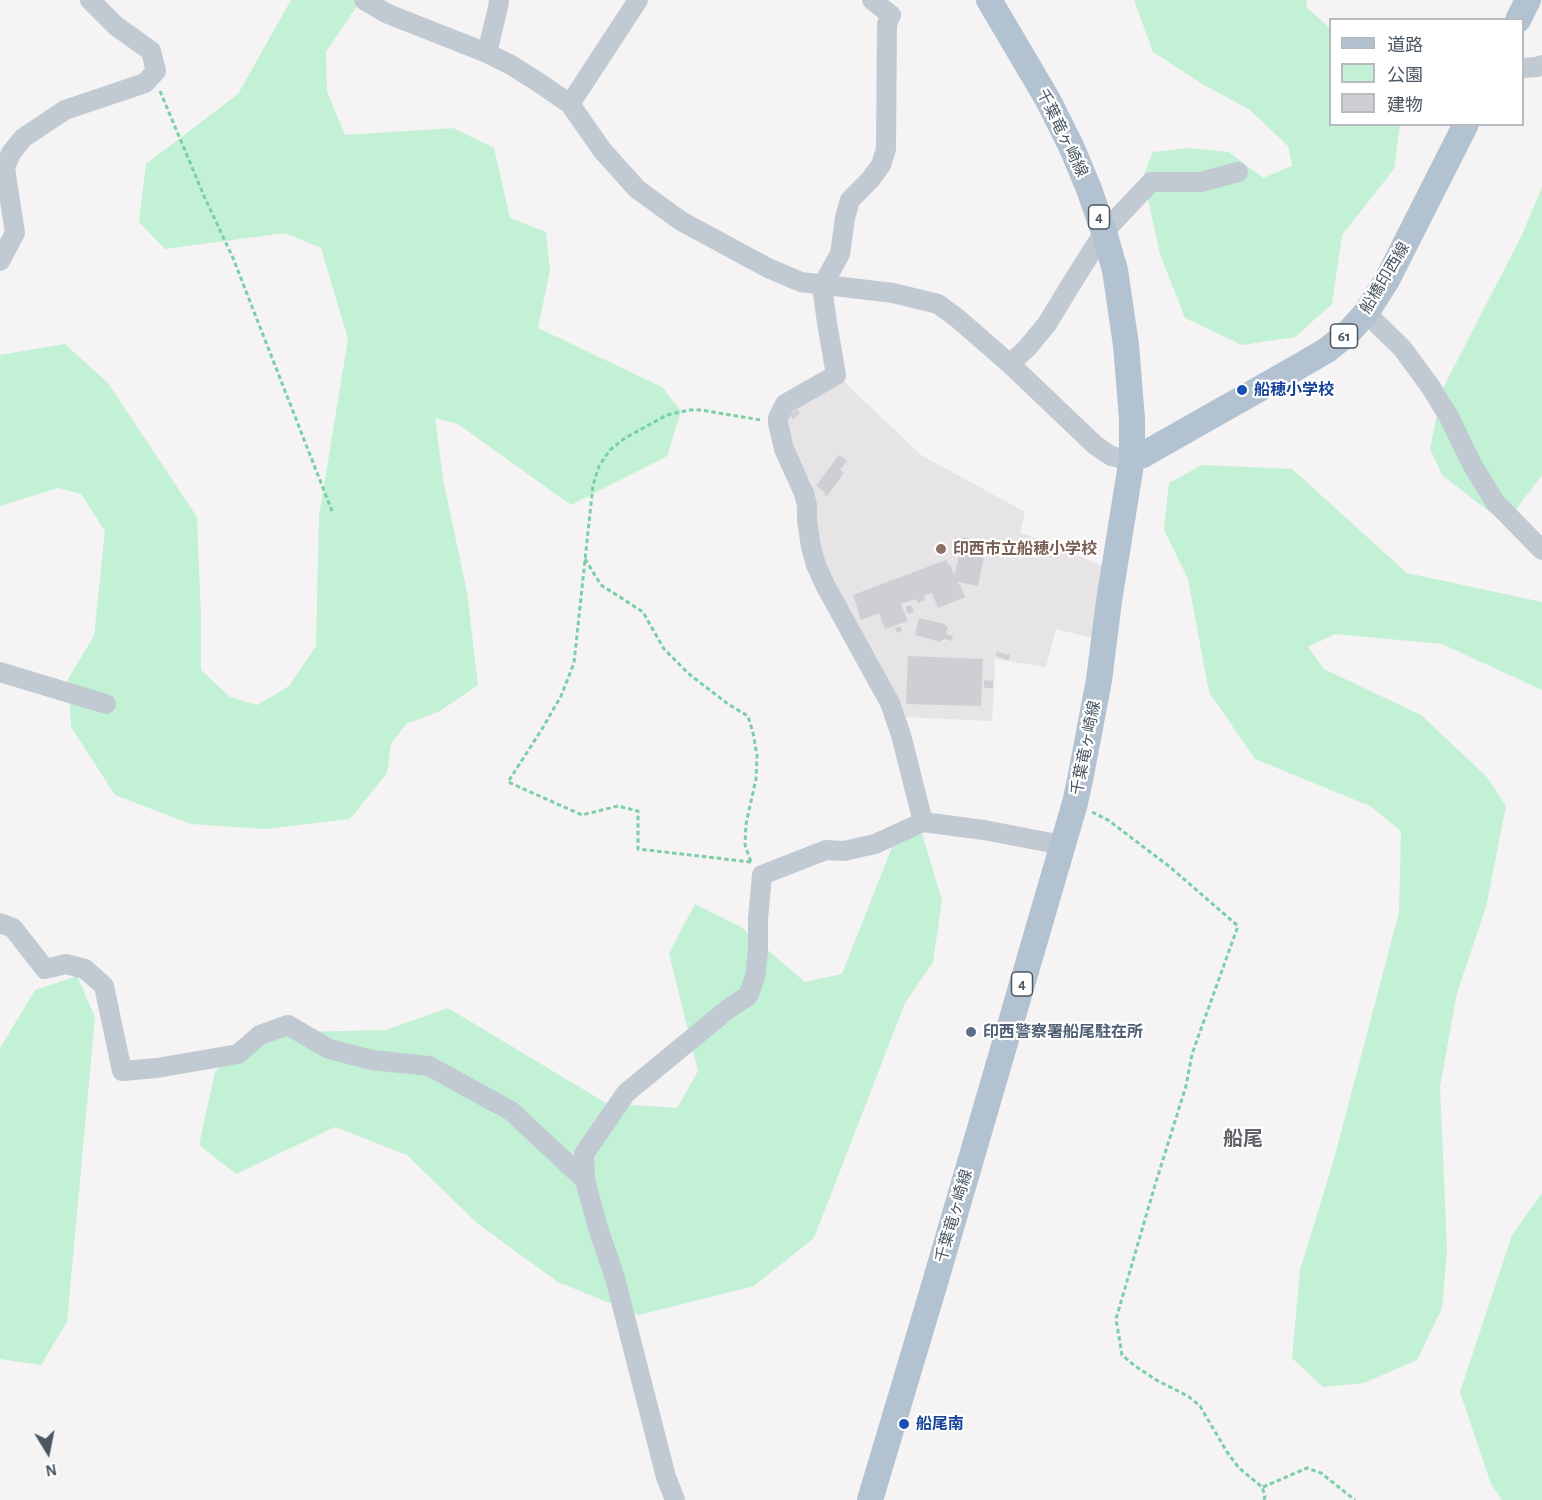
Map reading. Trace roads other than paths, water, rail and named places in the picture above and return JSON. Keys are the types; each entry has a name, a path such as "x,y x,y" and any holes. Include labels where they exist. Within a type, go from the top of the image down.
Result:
{"main road":[{"name":"千葉竜ヶ崎線","path":"870,1500 1075,803 1099,680 1132,458 1132,410 1126,345 1115,270 1104,232 1071,146 1048,100 989,0"},
{"path":"1519,18 1528,0"},
{"name":"船橋印西線","path":"1132,458 1143,455 1326,350 1347,334 1366,313 1387,280 1465,126"}],"street":[{"path":"0,261 15,233 5,168 11,153 23,138 65,110 145,83 156,71 151,51 116,26 90,0"},
{"path":"364,0 388,14 487,53 511,65 570,104 602,150 637,189 681,221 776,272 801,282 893,293 938,304 1010,364 1095,445 1111,456 1132,458"},
{"path":"487,53 499,0"},
{"path":"570,104 638,0"},
{"path":"872,0 891,15 887,24 886,149 881,165 850,200 840,254 822,286 836,375 785,404 778,423 780,439 804,493 811,547 816,565 891,703 923,822"},
{"path":"1524,68 1542,65"},
{"path":"1010,364 1047,324 1104,232 1151,182 1201,182 1238,172"},
{"path":"1366,313 1402,348 1430,386 1495,502 1542,550"},
{"path":"0,672 106,704"},
{"path":"675,1500 666,1477 621,1301 585,1180 584,1154 626,1094 728,1009 748,996 758,951 756,869 826,850 844,851 875,844 923,822 984,830 1062,845"},
{"path":"0,923 13,928 45,969 66,964 85,969 104,986 122,1071 157,1068 238,1054 260,1035 288,1025 329,1049 372,1060 429,1066 511,1112 585,1180"}],"place":[{"name":"船穂小学校","path":"1242,390"},
{"name":"印西市立船穂小学校","path":"941,549"},
{"name":"印西警察署船尾駐在所","path":"971,1032"},
{"name":"船尾南","path":"904,1424"}],"district":[{"name":"船尾","path":"1243,1139"}]}
